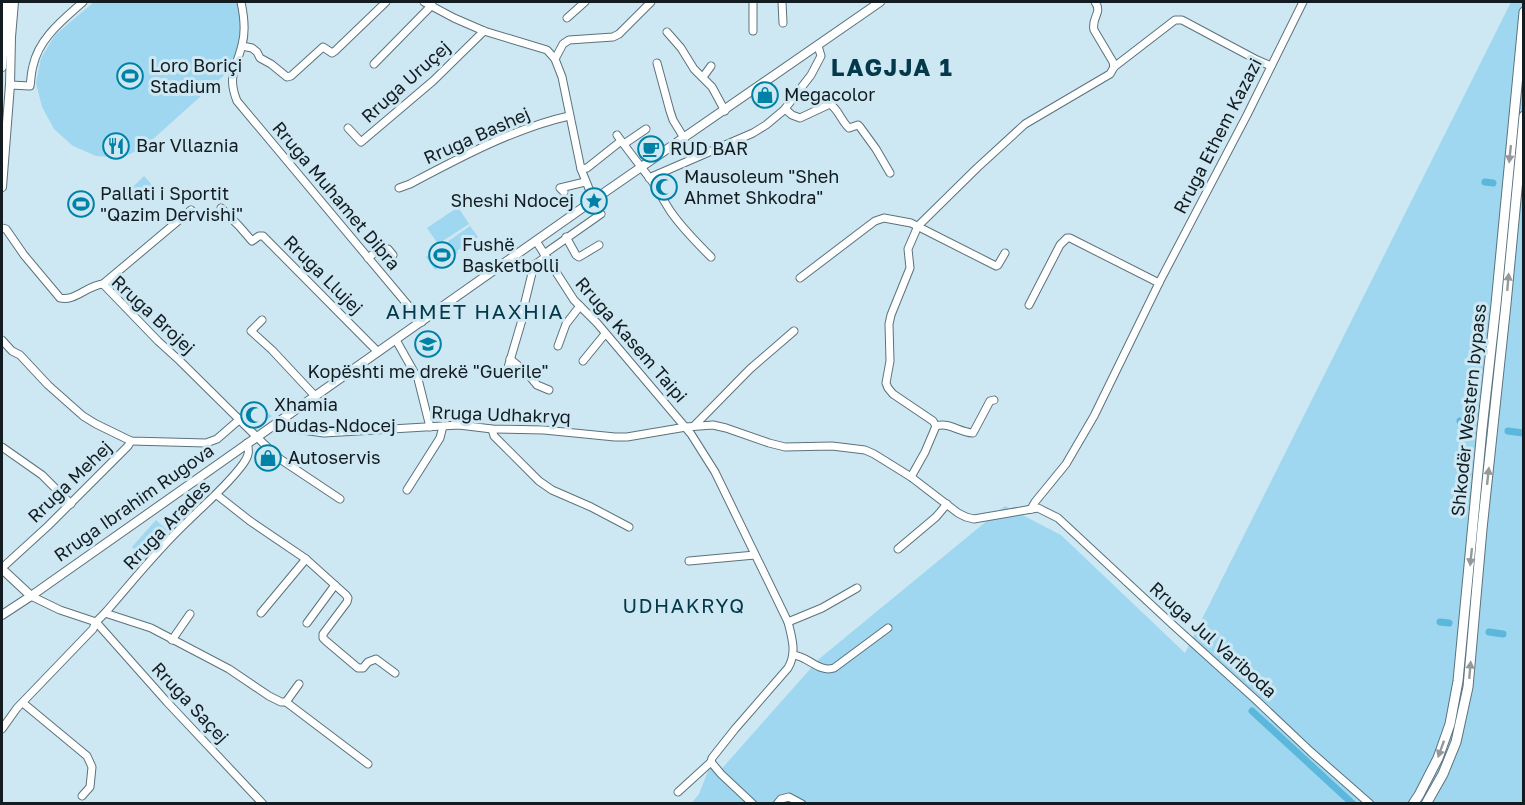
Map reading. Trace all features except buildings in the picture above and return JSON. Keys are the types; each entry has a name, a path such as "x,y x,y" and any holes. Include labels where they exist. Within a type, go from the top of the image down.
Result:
{"highway":[{"name":"Shkodër Western bypass","path":"1413,804 1438,758 1450,724 1458,681 1524,12"},
{"name":"Shkodër Western bypass","path":"1426,804 1443,774 1456,742 1468,687 1524,116"}],"main road":[{"path":"2,67 7,2"},
{"path":"2,187 14,2"},
{"name":"Rruga Ibrahim Rugova","path":"2,615 880,2"},
{"path":"2,568 31,596"}],"street":[{"path":"10,85 30,86 33,65 43,41 81,2"},
{"path":"242,2 244,23 242,45 252,48 260,58 287,77 323,47 332,53 335,51 386,2"},
{"path":"567,18 585,2"},
{"path":"555,59 563,44 569,40 614,37 651,2"},
{"path":"753,2 753,31"},
{"path":"782,2 783,23"},
{"path":"1095,2 1099,10 1092,25 1114,67"},
{"name":"Rruga Ethem Kazazi","path":"1031,509 1066,464 1094,416 1159,283 1303,2"},
{"path":"374,64 428,3 484,31 547,50 555,59 562,77 581,169 594,201"},
{"path":"936,426 933,421 893,394 886,383 890,361 889,324 910,268 908,249 918,226 1025,124 1110,74 1114,67 1171,21 1179,20 1271,66"},
{"name":"Rruga Uruçej","path":"348,128 361,142 433,81 484,31"},
{"path":"667,32 681,48 694,69 717,93 725,111"},
{"name":"Rruga Muhamet Dibra","path":"242,45 232,76 232,88 237,101 422,321"},
{"path":"650,178 753,133 775,118 785,109 811,75 821,56 818,46"},
{"path":"657,63 673,120 684,138"},
{"path":"703,77 711,66"},
{"path":"785,109 800,118 830,104 834,106 845,125 849,128 858,125 865,133 890,173"},
{"name":"Rruga Bashej","path":"399,188 486,146 549,121 569,116"},
{"path":"581,169 587,168 621,140 646,129"},
{"path":"621,140 650,178 673,215 711,257"},
{"path":"1520,161 1524,146"},
{"path":"564,192 560,188 585,182"},
{"name":"Rruga Llujej","path":"221,208 252,241 263,236 378,352"},
{"path":"103,284 191,210"},
{"path":"506,374 522,320 534,266 566,237 601,214"},
{"path":"800,278 875,221 884,218 918,226 996,266 1005,253"},
{"name":"Rruga Brojej","path":"2,228 12,235 24,255 60,298 68,299 93,285 103,284 158,341 280,459 340,499"},
{"path":"566,237 579,257 599,245"},
{"path":"1029,305 1060,245 1067,238 1159,283"},
{"name":"Rruga Kasem Taipi","path":"536,241 566,290 690,427 715,472 788,622 794,655"},
{"path":"368,258 382,247 388,249 393,255"},
{"path":"558,346 566,324 580,306"},
{"path":"262,320 251,331 315,396"},
{"path":"690,427 750,369 794,331"},
{"path":"583,361 605,334"},
{"path":"2,340 83,416 131,441 206,443 217,439 240,419"},
{"path":"396,340 418,379 430,427"},
{"path":"510,359 537,385 549,390"},
{"path":"936,426 946,424 967,433 973,433 990,401 994,400"},
{"name":"Rruga Udhakryq","path":"282,419 295,429 324,433 459,425 627,437 713,425 785,447 832,446 865,450 911,477 966,517 974,519 1031,509"},
{"path":"407,490 441,438 443,426"},
{"path":"911,477 936,426"},
{"path":"492,429 495,436 539,481 552,490 629,527"},
{"name":"Rruga Mehej","path":"2,568 71,504 131,441"},
{"name":"Rruga Arades","path":"2,729 23,703 93,629 96,622 156,554 234,476 247,458 249,450 247,443"},
{"path":"2,447 42,475 71,504"},
{"path":"217,495 250,521 306,559 346,595 347,602 323,634 323,638 358,668 363,668 368,662 376,659 395,673"},
{"path":"898,549 936,517 947,504"},
{"name":"Rruga Jul Variboda","path":"1031,509 1038,508 1058,518 1370,804"},
{"path":"689,561 755,555"},
{"path":"261,613 306,559"},
{"path":"307,623 335,585"},
{"path":"788,622 822,608 857,588"},
{"path":"31,596 60,610 96,622"},
{"path":"105,613 151,628 207,656 269,696 286,702 368,764"},
{"path":"172,640 190,614"},
{"name":"Rruga Saçej","path":"96,622 263,804"},
{"path":"678,792 711,762 735,729 788,668 794,655 803,657 828,670 834,668 888,628"},
{"path":"286,702 299,684"},
{"path":"23,703 87,756 92,767 91,786 82,796"},
{"path":"711,762 753,804"},
{"path":"777,804 781,799 789,797 802,804"}],"shaded area":[{"name":"Loro Boriçi Stadium","path":"94,2 238,2 243,25 239,49 230,70 143,148 121,158 96,156 73,146 54,129 42,107 36,83 41,58 55,35"},
{"path":"1511,2 1523,2 1523,803 691,804 699,794 710,766 718,773 819,659 1005,506 1061,535 1185,653"},
{"path":"144,176 154,187 139,201 129,191"},
{"path":"458,207 469,224 438,244 427,228"},
{"path":"470,226 478,237 435,270 426,257"},
{"path":"257,404 272,416 258,426 251,426 238,413 243,411 244,406"},
{"path":"156,520 170,533 146,560 132,547"}],"waterway":[{"path":"1485,182 1493,183"},
{"path":"1460,421 1468,422"},
{"path":"1508,431 1523,433"},
{"path":"1440,622 1449,623"},
{"path":"1489,632 1503,634"},
{"path":"1252,711 1353,804"}],"place":[{"name":"Loro Boriçi Stadium","path":"130,76"},
{"name":"Megacolor","path":"765,95"},
{"name":"Bar Vllaznia","path":"116,146"},
{"name":"RUD BAR","path":"651,149"},
{"name":"Mausoleum \"Sheh Ahmet Shkodra\"","path":"664,187"},
{"name":"Sheshi Ndocej","path":"594,201"},
{"name":"Pallati i Sportit \"Qazim Dervishi\"","path":"81,204"},
{"name":"Fushë Basketbolli","path":"442,255"},
{"name":"Kopështi me drekë \"Guerile\"","path":"428,344"},
{"name":"Xhamia Dudas-Ndocej","path":"254,415"},
{"name":"Autoservis","path":"268,458"}],"district":[{"name":"LAGJJA 1","path":"892,68"},
{"name":"AHMET HAXHIA","path":"475,312"},
{"name":"UDHAKRYQ","path":"684,606"}]}
